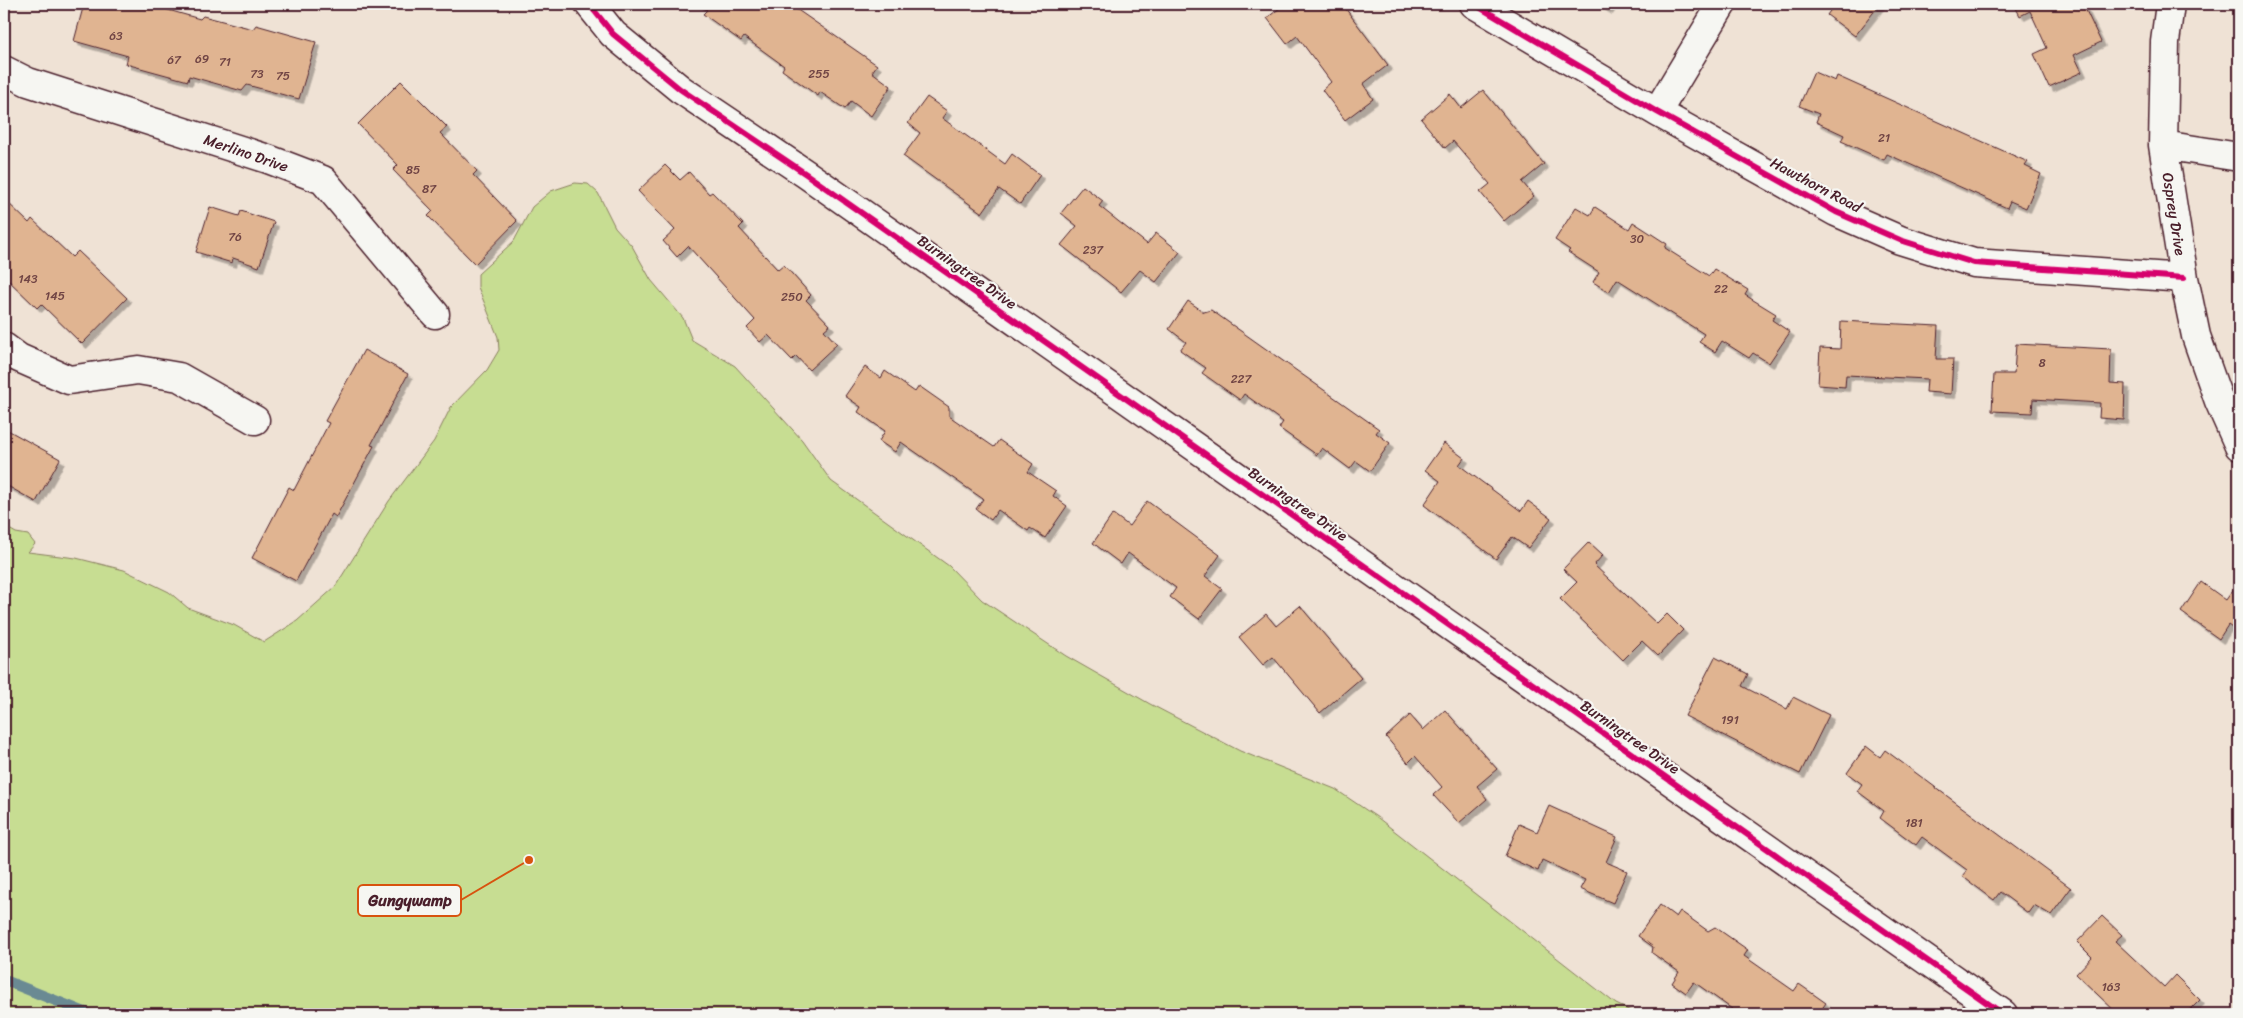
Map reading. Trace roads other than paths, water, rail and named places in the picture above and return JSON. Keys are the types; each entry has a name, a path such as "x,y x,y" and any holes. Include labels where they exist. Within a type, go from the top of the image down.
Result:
{"street":[{"name":"Burningtree Drive","path":"589,4 613,34 680,89 806,174 2003,1014"},
{"name":"Hawthorn Road","path":"1474,4 1657,112 1836,212 1900,240 1974,263 2184,278"},
{"path":"1657,112 1722,4"},
{"name":"Osprey Drive","path":"2170,4 2165,42 2163,145 2184,278 2200,345 2219,402 2239,446"},
{"name":"Merlino Drive","path":"4,70 28,82 268,159 323,180 435,314"},
{"path":"2163,145 2239,157"},
{"path":"4,347 20,358 69,380 138,370 179,378 255,420"}],"waterway":[{"path":"4,980 89,1014"}],"place":[{"name":"Gungywamp","path":"529,860"}]}
